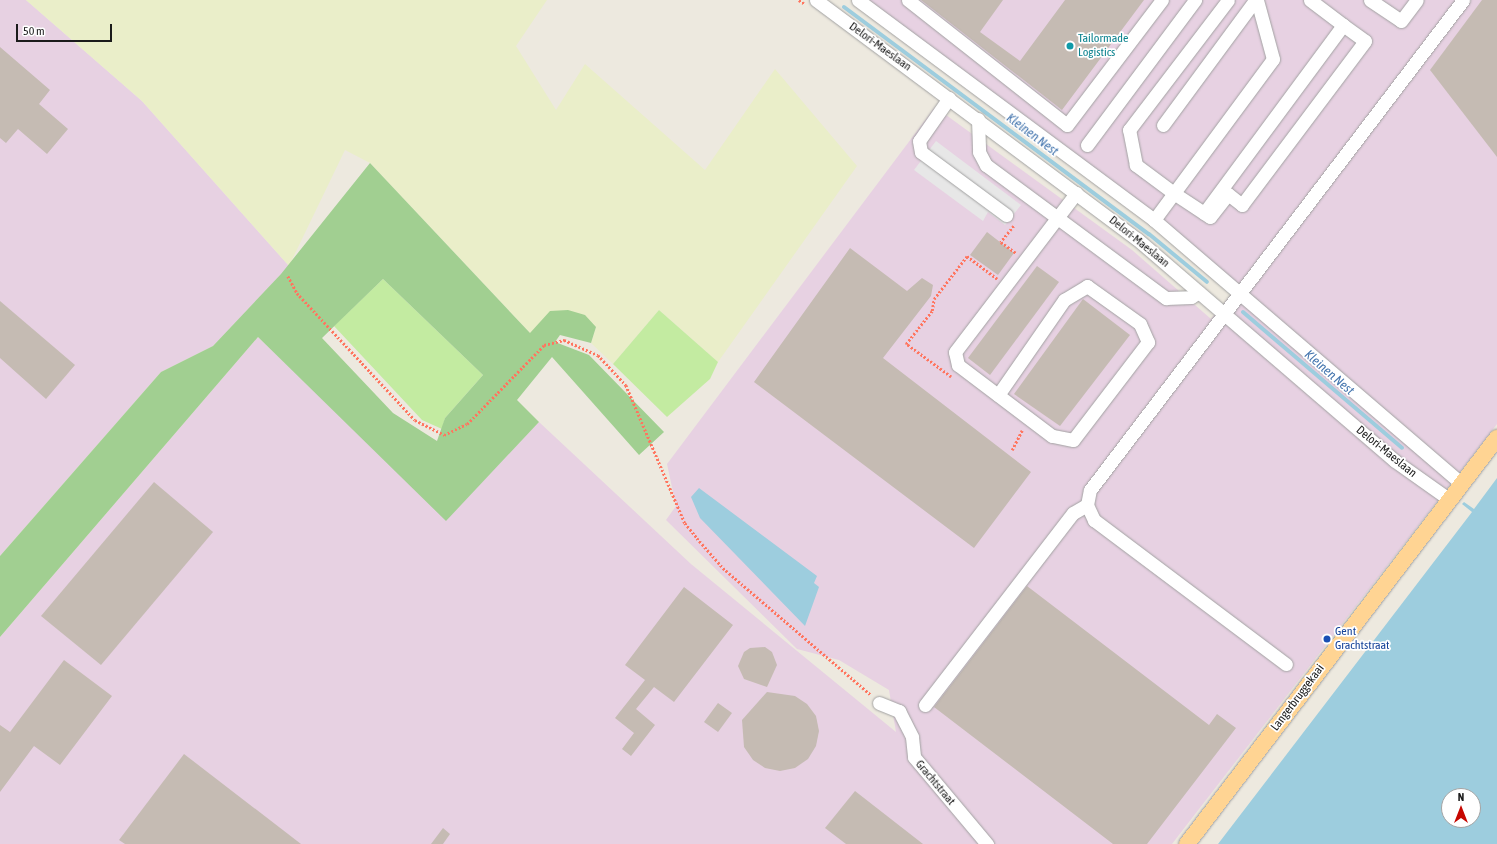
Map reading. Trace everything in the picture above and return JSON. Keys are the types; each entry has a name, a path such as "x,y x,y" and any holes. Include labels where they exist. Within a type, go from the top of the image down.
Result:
{"main road":[{"name":"Langerbruggekaai","path":"1187,844 1497,438"}],"street":[{"name":"Delori-Maeslaan","path":"858,0 1154,220 1462,484"},
{"path":"908,0 1067,125 1162,0"},
{"path":"1087,145 1195,0"},
{"path":"1228,0 1129,130 1136,165 1177,190 1210,217 1228,194 1242,205 1365,41 1310,0"},
{"path":"1154,220 1273,59 1256,0"},
{"path":"1163,125 1256,0"},
{"path":"1370,0 1401,21 1417,0"},
{"path":"1286,664 1094,520 1087,505 1090,490 1224,313 1242,294 1463,0"},
{"name":"Delori-Maeslaan","path":"823,2 978,120 1076,192 1224,313 1395,461 1450,500"},
{"path":"1204,213 1342,25"},
{"path":"949,98 919,141 921,152 1006,215"},
{"path":"978,120 979,152 986,165 1166,298 1191,297 1199,292"},
{"path":"998,395 1064,300 1088,286 1140,324 1148,342 1073,440 1052,436 958,365 956,352 1076,192"},
{"path":"925,705 1073,513 1087,505"},
{"name":"Grachtstraat","path":"880,704 899,711 912,737 914,757 987,844"}],"path":[{"path":"288,276 297,293 415,420 444,435 454,433 472,420 544,345 564,340 598,356 626,385 685,523 697,538 723,568 880,704"}],"shaded area":[{"path":"0,0 26,0 142,101 289,266 213,346 161,372 0,556"},
{"path":"869,0 1497,0 1497,424 1172,844 0,844 0,637 258,337 446,520 539,422 691,564 896,732 889,690 839,660 797,649 666,520 676,506 667,464 935,107 1132,250 1211,319 1238,286"},
{"path":"936,141 1021,205 1005,225 988,212 983,221 914,170"}],"green space":[{"path":"26,0 547,0 516,46 556,110 585,64 705,170 775,69 857,166 718,362 659,310 613,364 591,343 596,327 530,333 370,163 345,150 289,266 142,101"},
{"path":"370,163 530,333 550,311 568,310 585,315 596,327 591,343 560,335 555,342 589,355 664,432 639,455 552,357 517,400 539,422 446,521 258,337 0,637 0,556 161,372 213,346 281,274","holes":["383,279 483,375 445,418 437,441 393,413 322,338"]},
{"path":"383,279 483,375 445,418 442,429 422,420 334,326"},
{"path":"659,310 718,362 710,379 667,417 613,364"}],"water":[{"path":"1497,478 1497,844 1218,844 1472,512 1462,504 1464,502 1474,509"},
{"path":"699,488 817,576 814,583 819,587 805,626 700,518 691,497"}],"building":[{"name":"Tailormade Logistics","path":"921,0 1003,0 980,32 1020,61 1065,0 1144,0 1062,110"},
{"path":"1482,0 1497,0 1497,157 1430,70"},
{"path":"0,47 50,90 39,104 68,129 47,154 18,129 6,143 0,138"},
{"path":"987,232 1014,253 998,275 970,255"},
{"path":"850,248 907,291 922,278 933,285 931,296 883,358 1031,472 974,548 754,382"},
{"path":"1037,266 1059,282 990,375 968,358"},
{"path":"1083,299 1130,335 1060,426 1014,394"},
{"path":"0,301 75,365 46,399 0,358"},
{"path":"154,482 213,532 101,665 41,616"},
{"path":"1027,586 1209,725 1217,714 1236,728 1147,844 1113,844 934,707"},
{"path":"684,587 733,625 674,702 654,687 636,709 655,725 631,756 622,749 634,733 615,718 645,680 625,665"},
{"path":"765,647 772,652 777,665 767,687 744,679 738,666 744,652 750,648"},
{"path":"64,660 112,696 60,765 34,746 0,792 0,725 10,732"},
{"path":"767,692 795,696 807,704 816,716 819,731 816,746 808,759 795,768 780,771 765,768 753,760 744,747 742,720"},
{"path":"718,703 732,713 718,732 704,722"},
{"path":"184,754 301,844 125,844 119,840"},
{"path":"855,791 923,844 846,844 825,828"},
{"path":"443,828 450,834 443,844 431,844"}],"waterway":[{"name":"Kleinen Nest","path":"844,7 1149,234 1207,282"},
{"name":"Kleinen Nest","path":"1243,312 1402,448"}],"place":[{"name":"Tailormade Logistics","path":"1070,46"},
{"name":"Gent Grachtstraat","path":"1327,639"}]}
